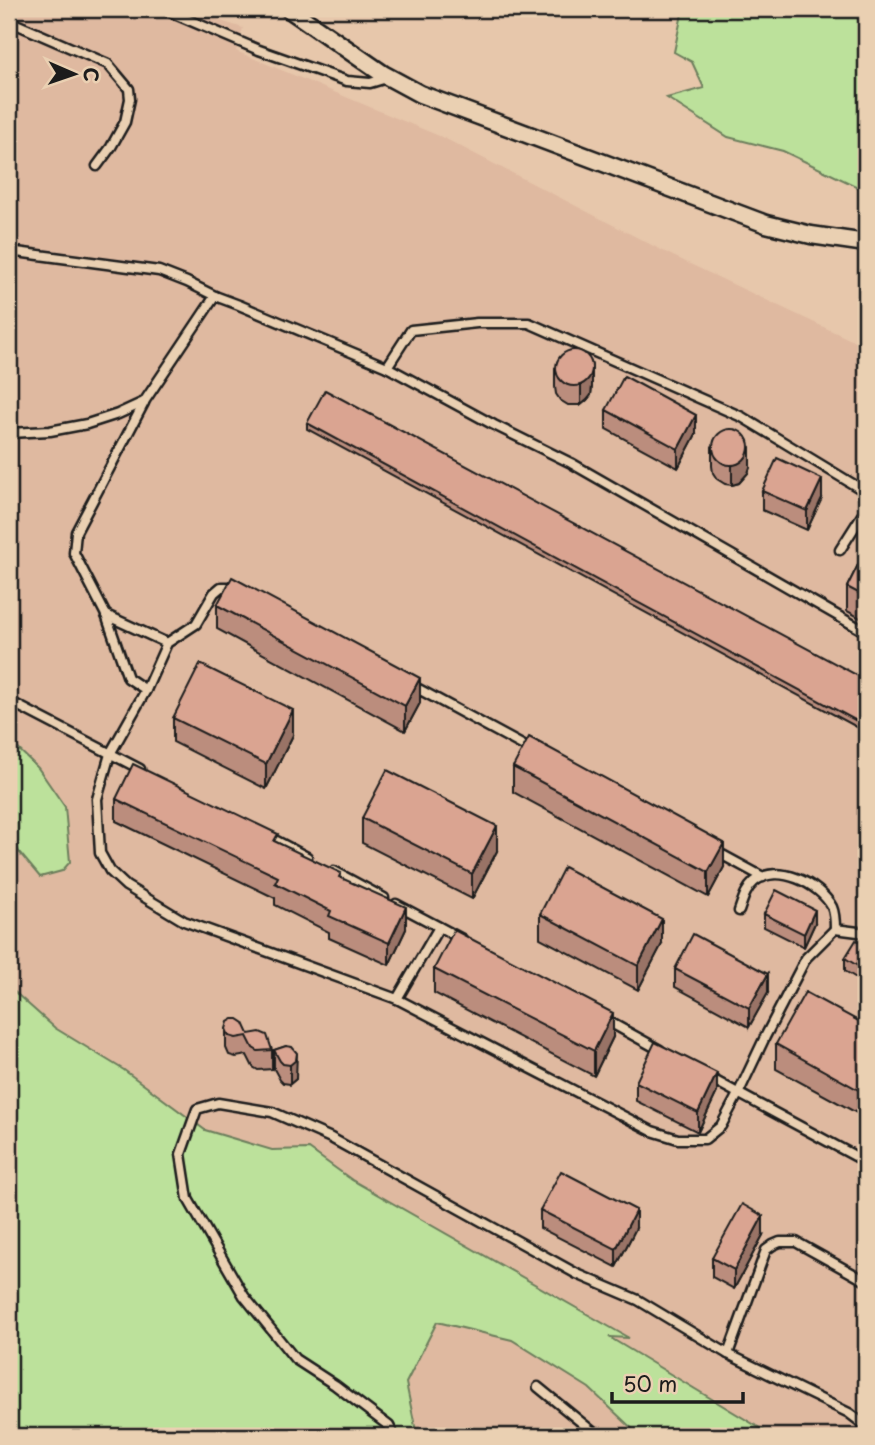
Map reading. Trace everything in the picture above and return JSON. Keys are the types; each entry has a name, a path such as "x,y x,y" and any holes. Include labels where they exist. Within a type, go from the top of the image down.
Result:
{"street":[{"path":"289,9 390,78 420,94 766,224 811,235 866,243"}],"lane":[{"path":"163,9 259,50 346,81 370,83 390,78"},
{"path":"9,21 108,64 129,89 130,99 125,122 97,166"},
{"path":"9,251 159,271 387,367 571,463 866,632"},
{"path":"146,690 128,678 106,615 75,553 76,532 145,402 215,296"},
{"path":"387,367 411,330 477,323 529,323 742,417 866,492"},
{"path":"9,433 50,432 87,424 145,402"},
{"path":"840,550 866,509"},
{"path":"242,594 230,587 221,587 214,593 196,624 167,643 146,690 110,754 97,799 100,853 110,871 126,886 184,921 397,999 652,1131 678,1139 705,1139 721,1126 806,958 835,929 834,911 826,897 797,878 782,873 755,881 746,891 739,911"},
{"path":"106,615 167,643"},
{"path":"402,680 536,752"},
{"path":"9,701 147,773"},
{"path":"257,831 317,863"},
{"path":"703,844 763,877"},
{"path":"330,869 475,947"},
{"path":"397,999 439,927"},
{"path":"835,929 866,933"},
{"path":"595,1014 667,1054"},
{"path":"702,1074 866,1162"},
{"path":"394,1436 389,1426 295,1359 244,1296 188,1199 181,1154 197,1108 218,1103 272,1112 331,1138 576,1274 638,1300 728,1354 849,1413 866,1426"},
{"path":"728,1354 766,1250 773,1245 796,1242 866,1281"},
{"path":"538,1387 598,1436"}],"shaded area":[{"path":"9,9 191,9 243,28 236,51 444,138 671,255 866,347 866,1436 9,1436"}],"green space":[{"path":"683,9 866,9 866,191 783,151 728,137 667,98 704,88 692,62 674,52"},
{"path":"9,740 38,768 65,807 70,862 62,871 40,877 19,852 9,826"},
{"path":"9,987 55,1028 124,1070 205,1130 272,1150 309,1149 352,1180 629,1338 609,1337 773,1436 640,1436 589,1388 512,1340 437,1322 406,1383 417,1436 9,1436"}],"building":[{"path":"574,350 587,355 592,368 587,381 574,386 561,381 556,368 561,355"},
{"path":"624,376 696,415 678,449 606,410"},
{"path":"325,390 866,680 866,726 307,423"},
{"path":"731,429 744,434 749,447 744,460 731,465 718,460 713,447 718,434"},
{"path":"777,458 822,479 807,511 762,491"},
{"path":"866,549 866,597 847,587"},
{"path":"232,577 420,678 405,706 217,605"},
{"path":"200,664 293,710 266,764 173,718"},
{"path":"529,737 724,843 708,872 513,767"},
{"path":"133,764 278,834 274,841 341,873 339,877 406,907 389,943 329,916 331,911 275,883 278,877 116,799"},
{"path":"387,770 497,826 472,874 362,818"},
{"path":"564,867 662,919 638,966 540,914"},
{"path":"776,890 815,910 804,934 764,914"},
{"path":"454,930 613,1013 594,1051 434,969"},
{"path":"693,934 768,974 749,1008 675,969"},
{"path":"856,940 866,946 866,971 845,958"},
{"path":"805,992 866,1025 866,1094 776,1044"},
{"path":"233,1019 244,1023 249,1034 260,1032 267,1035 272,1050 258,1051 253,1048 247,1036 229,1036 226,1029 228,1022"},
{"path":"655,1042 717,1073 698,1113 636,1082"},
{"path":"292,1047 297,1053 296,1060 290,1065 283,1064 274,1050"},
{"path":"561,1171 636,1210 616,1249 540,1210"},
{"path":"742,1204 763,1216 734,1270 712,1258"}]}
